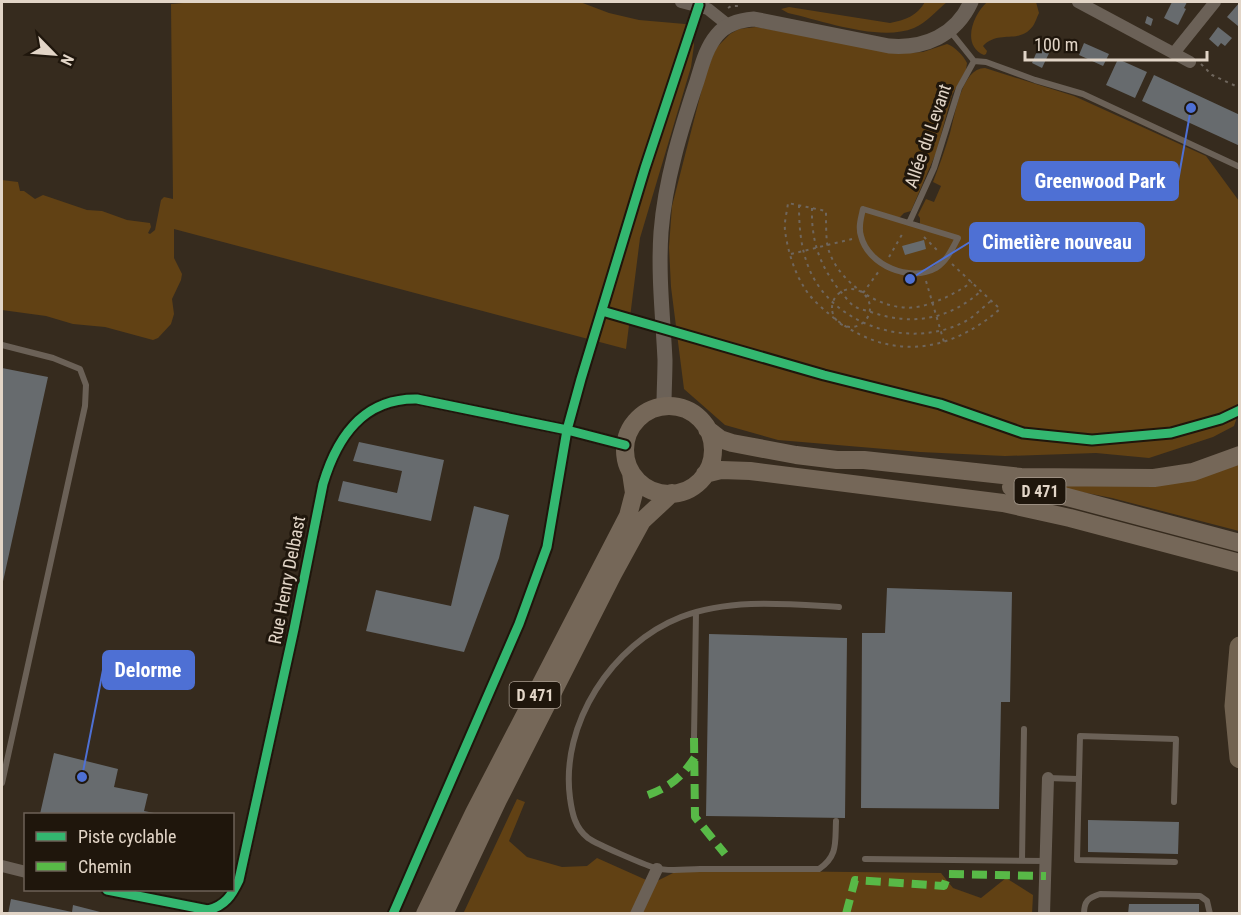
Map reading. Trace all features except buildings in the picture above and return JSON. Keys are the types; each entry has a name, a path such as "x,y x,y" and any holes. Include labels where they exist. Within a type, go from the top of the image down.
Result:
{"highway":[{"path":"1239,647 1235,706 1239,759"}],"main road":[{"path":"664,406 679,407 693,413 707,429 712,452 705,474 691,487 672,493 660,493 639,482 632,473 626,460 625,445 629,431 638,419 650,410 664,406"},
{"name":"D 471","path":"707,429 720,439 744,446 862,466 1052,493 1239,543"},
{"path":"837,460 864,460 1021,477 1132,479 1193,472 1239,455"},
{"name":"D 471","path":"705,474 721,470 750,471 981,499 1059,516 1236,562"},
{"name":"D 471","path":"425,914 474,813 628,516 634,493 632,473"},
{"name":"D 471","path":"444,914 498,800 618,565 642,521 672,493"}],"street":[{"path":"681,2 708,9 728,25"},
{"path":"664,406 665,363 660,279 661,231 665,201 672,168 705,57 715,37 728,25 741,21 760,20 901,47 925,44 950,31 962,19 971,2"},
{"path":"1078,2 1190,62"},
{"path":"1174,53 1215,2"},
{"name":"Rue Henry Delbast","path":"234,890 239,880 247,847 323,484 330,462 350,429 366,413 393,401 417,399 567,430 625,445"},
{"path":"1044,914 1048,778"},
{"path":"2,866 24,872"},
{"path":"636,914 657,869"},
{"name":"Rue Henry Delbast","path":"112,891 208,910 218,908 234,891"}],"lane":[{"path":"950,31 974,61 986,62 1083,94 1239,167"},
{"name":"Allée du Levant","path":"909,223 934,168 959,88 974,61"},
{"path":"862,208 958,238 947,259 936,268 924,273 907,275 891,269 868,252 861,237 859,224 862,208"},
{"path":"2,345 53,358 80,369 86,385 85,406 2,783"},
{"path":"836,821 834,853 829,862 819,869 657,869 589,839 579,828 572,813 567,778 569,757 581,720 597,688 614,664 637,642 657,628 711,607 786,604 838,607"},
{"path":"694,738 696,612"},
{"path":"1022,861 1024,729"},
{"path":"1174,802 1176,740 1080,736 1077,860 1175,861"},
{"path":"1048,778 1078,779"},
{"path":"865,859 1047,861"},
{"path":"1084,914 1084,905 1089,898 1100,894 1200,896 1207,901 1210,914"}],"path":[{"path":"731,6 743,6"},
{"path":"1190,62 1201,64 1212,75 1239,88"},
{"path":"909,223 972,282 1000,309 983,324 964,335 944,342 921,346 898,346 876,342 857,335 840,323 818,304 804,288 790,254 785,229 788,203 826,211 827,245 836,265 850,283 863,293 869,301 870,312 862,323 851,327 840,323 833,314 833,304 841,292 852,289 863,293 876,300 907,307 921,307 948,298 972,282"},
{"path":"799,205 799,230 811,273 833,304 841,307 862,323 891,332 917,334 940,330 966,321 991,301"},
{"path":"812,208 815,248 830,278 853,305 887,318 900,320 936,316 966,305 981,291"},
{"path":"790,254 861,237"},
{"path":"924,273 944,342"}],"shaded area":[{"path":"195,2 580,2 609,13 639,20 690,26 694,45 691,67 640,238 626,349 174,229 174,258 182,274 172,299 174,314 171,324 158,338 153,340 105,327 73,324 46,316 2,310 2,180 18,182 20,191 24,191 35,199 43,195 87,210 102,211 127,220 150,223 148,233 150,234 155,230 161,200 164,197 173,199 171,4"},
{"path":"925,2 947,2 914,28 885,33 852,29 788,13 781,9 789,7 890,23 910,17"},
{"path":"987,2 1036,2 1039,13 1033,26 1022,35 989,41 983,46 987,51 984,55 977,50 971,37 977,14"},
{"path":"756,27 906,53 923,52 947,44 961,54 967,63 966,70 952,95 936,153 911,211 904,213 898,219 920,226 918,215 926,199 934,202 941,186 933,182 960,94 970,76 977,70 985,68 1074,96 1206,156 1239,201 1239,411 1234,426 1213,437 1149,458 1096,453 1005,456 920,452 778,440 725,425 684,389 671,287 669,247 672,206 706,73 716,48 730,34 739,29"},
{"path":"1239,460 1239,531 1112,498 1046,485"},
{"path":"517,799 525,802 509,841 527,857 562,867 587,866 597,858 653,883 679,870 941,873 953,888 981,898 1006,878 1033,895 1032,914 463,914"}],"marked path":[{"path":"694,738 695,817 725,854"},
{"path":"648,795 675,780 695,757"},
{"path":"846,914 855,880 944,886 948,874 1046,876"}],"cycle path":[{"path":"393,914 519,624 547,547 567,430 581,379 645,168 699,5"},
{"path":"602,311 824,375 940,404 1023,433 1092,440 1171,433 1221,419 1240,410"},
{"path":"234,889 239,880 323,484 336,451 355,424 367,413 382,405 398,400 417,399 567,430 625,445"},
{"path":"112,891 208,910 223,903 233,891"}],"place":[{"name":"Greenwood Park","path":"1191,108"},
{"name":"Cimetière nouveau","path":"910,279"},
{"name":"Delorme","path":"82,777"}]}
